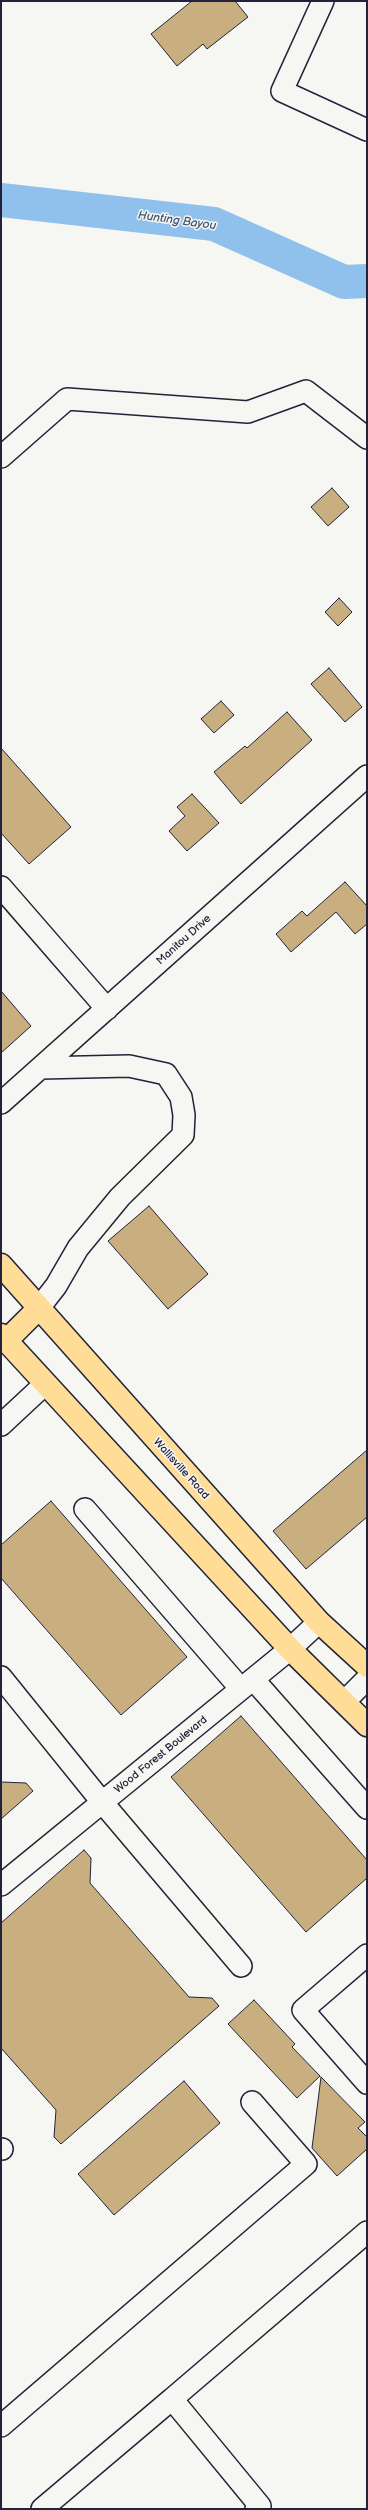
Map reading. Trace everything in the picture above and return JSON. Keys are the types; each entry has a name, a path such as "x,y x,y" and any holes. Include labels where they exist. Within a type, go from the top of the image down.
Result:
{"main road":[{"name":"Wallisville Road","path":"1,1265 38,1309 319,1622 367,1666"},
{"path":"38,1309 3,1338 290,1649 367,1724"}],"street":[{"path":"324,1 282,91 367,130"},
{"path":"1,457 67,399 248,412 306,391 367,438"},
{"name":"Manitou Drive","path":"1,1103 367,776"},
{"path":"1,887 107,1009"},
{"path":"38,1309 56,1286 78,1248 120,1197 184,1135 184,1115 181,1097 166,1074 129,1066 40,1068"},
{"path":"1,1425 45,1384"},
{"path":"85,1509 247,1684 367,1808"},
{"name":"Wood Forest Boulevard","path":"1,1885 290,1649 319,1622"},
{"path":"1,1677 102,1802 241,1966"},
{"path":"344,1702 367,1679"},
{"path":"367,1955 303,2010 367,2083"},
{"path":"1,2426 306,2164 252,2102"},
{"path":"42,2509 367,2232"},
{"path":"172,2399 260,2506 256,2509"}],"building":[{"path":"192,1 235,1 248,17 207,49 203,44 177,66 151,34"},
{"path":"332,488 349,507 328,526 311,507"},
{"path":"339,598 352,612 338,626 325,612"},
{"path":"329,668 362,707 345,722 311,684"},
{"path":"221,701 234,715 214,733 201,719"},
{"path":"287,712 312,740 241,804 214,772 245,746 247,748"},
{"path":"1,748 71,827 29,864 1,833"},
{"path":"192,794 219,823 187,851 169,831 185,816 177,807"},
{"path":"345,882 367,906 367,924 355,934 336,912 291,952 276,934 302,911 307,916"},
{"path":"1,991 31,1026 1,1053"},
{"path":"149,1206 208,1274 168,1309 108,1241"},
{"path":"367,1450 367,1517 306,1569 273,1531"},
{"path":"51,1501 187,1657 121,1715 1,1578 1,1545"},
{"path":"241,1716 367,1860 367,1878 306,1932 171,1777"},
{"path":"1,1782 26,1783 33,1791 1,1819"},
{"path":"84,1850 91,1858 90,1883 189,1997 212,1998 219,2006 61,2144 54,2137 56,2110 1,2048 1,1923"},
{"path":"254,2000 295,2044 292,2047 320,2076 297,2098 228,2024"},
{"path":"321,2077 365,2122 358,2128 367,2137 367,2149 337,2176 312,2148"},
{"path":"184,2081 220,2123 114,2215 78,2174"}],"waterway":[{"name":"Hunting Bayou","path":"1,200 214,224 344,282 367,281"}]}
